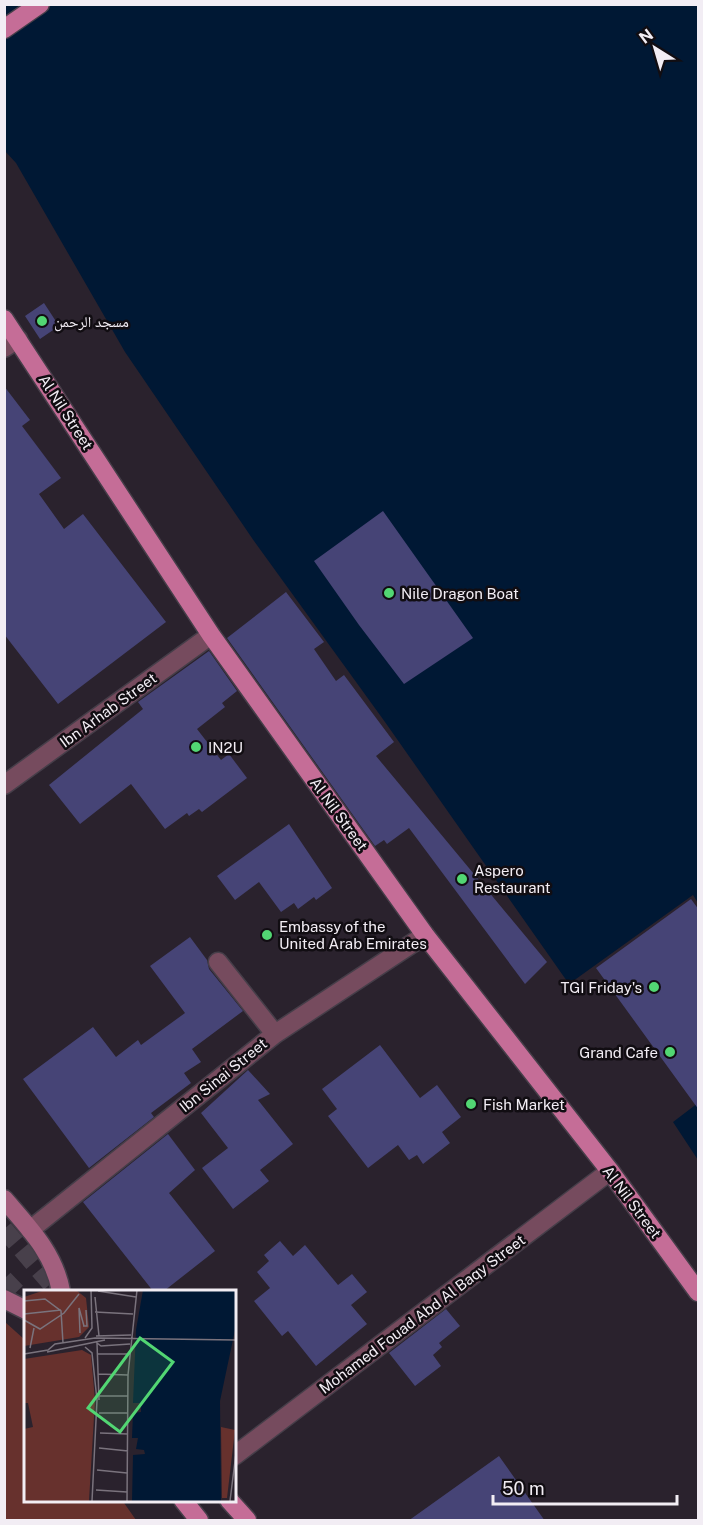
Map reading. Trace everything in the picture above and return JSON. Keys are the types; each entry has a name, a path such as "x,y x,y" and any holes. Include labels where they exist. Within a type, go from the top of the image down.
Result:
{"main road":[{"path":"4,29 40,4"},
{"name":"Al Nil Street","path":"4,318 11,344 211,634 425,935 610,1171 699,1292"},
{"path":"184,1501 199,1521"},
{"path":"230,1501 247,1521"}],"street":[{"name":"Ibn Arhab Street","path":"4,785 211,634"},
{"name":"Ibn Sinai Street","path":"30,1230 275,1034 425,935"},
{"path":"218,962 275,1034"},
{"name":"Mohamed Fouad Abd Al Baqy Street","path":"236,1454 610,1171"},
{"path":"4,1199 43,1245 52,1261 62,1290"},
{"path":"4,1299 24,1309"}],"shaded area":[{"path":"5,1322 24,1339 24,1501 123,1501 136,1520 5,1520"}],"water":[{"path":"4,5 698,5 698,903 693,895 569,984 385,722 254,541 125,352 16,163 5,151"},
{"path":"698,1103 698,1160 673,1122"}],"building":[{"name":"مسجد الرحمن","path":"44,303 59,326 40,339 25,316"},
{"path":"4,386 30,420 22,426 61,478 39,494 64,529 83,514 166,622 58,704 4,634"},
{"name":"Nile Dragon Boat","path":"383,511 473,638 404,684 314,561"},
{"path":"286,592 324,642 314,649 336,681 344,675 394,742 376,756 547,962 525,984 409,828 387,844 384,840 375,846 227,638"},
{"path":"209,651 237,691 222,703 225,707 197,729 221,760 229,754 247,778 202,812 199,809 189,816 187,813 165,829 131,784 80,824 49,785 143,709 138,702"},
{"path":"289,824 332,888 316,900 314,897 298,909 294,903 281,912 259,882 235,900 217,876"},
{"name":"TGI Friday's","path":"691,899 699,910 699,1110 596,968"},
{"path":"190,937 207,960 209,969 243,1011 192,1049 201,1062 184,1073 191,1083 151,1113 154,1117 89,1168 23,1079 93,1027 116,1057 138,1040 141,1045 185,1013 150,966"},
{"path":"380,1045 420,1098 437,1085 461,1117 442,1132 450,1143 423,1164 417,1155 409,1160 398,1145 368,1168 328,1116 337,1109 322,1089"},
{"path":"248,1070 270,1094 258,1100 293,1144 260,1170 269,1181 233,1209 202,1168 228,1148 201,1113"},
{"path":"168,1134 195,1170 169,1193 215,1251 165,1290 152,1290 83,1202"},
{"path":"280,1241 293,1256 305,1245 338,1285 352,1274 367,1292 351,1305 367,1324 316,1366 288,1331 282,1336 254,1301 270,1288 257,1272 269,1261 264,1255"},
{"path":"446,1309 460,1326 439,1343 442,1347 433,1355 441,1366 415,1386 389,1353"},
{"path":"499,1456 545,1521 408,1521"}],"tunnel":[{"path":"4,1229 56,1290"},
{"path":"4,1279 24,1300"}],"place":[{"name":"مسجد الرحمن","path":"42,321"},
{"name":"Nile Dragon Boat","path":"389,593"},
{"name":"IN2U","path":"196,747"},
{"name":"Aspero Restaurant","path":"462,879"},
{"name":"Embassy of the United Arab Emirates","path":"267,935"},
{"name":"TGI Friday's","path":"654,987"},
{"name":"Grand Cafe","path":"670,1052"},
{"name":"Fish Market","path":"471,1104"}]}
